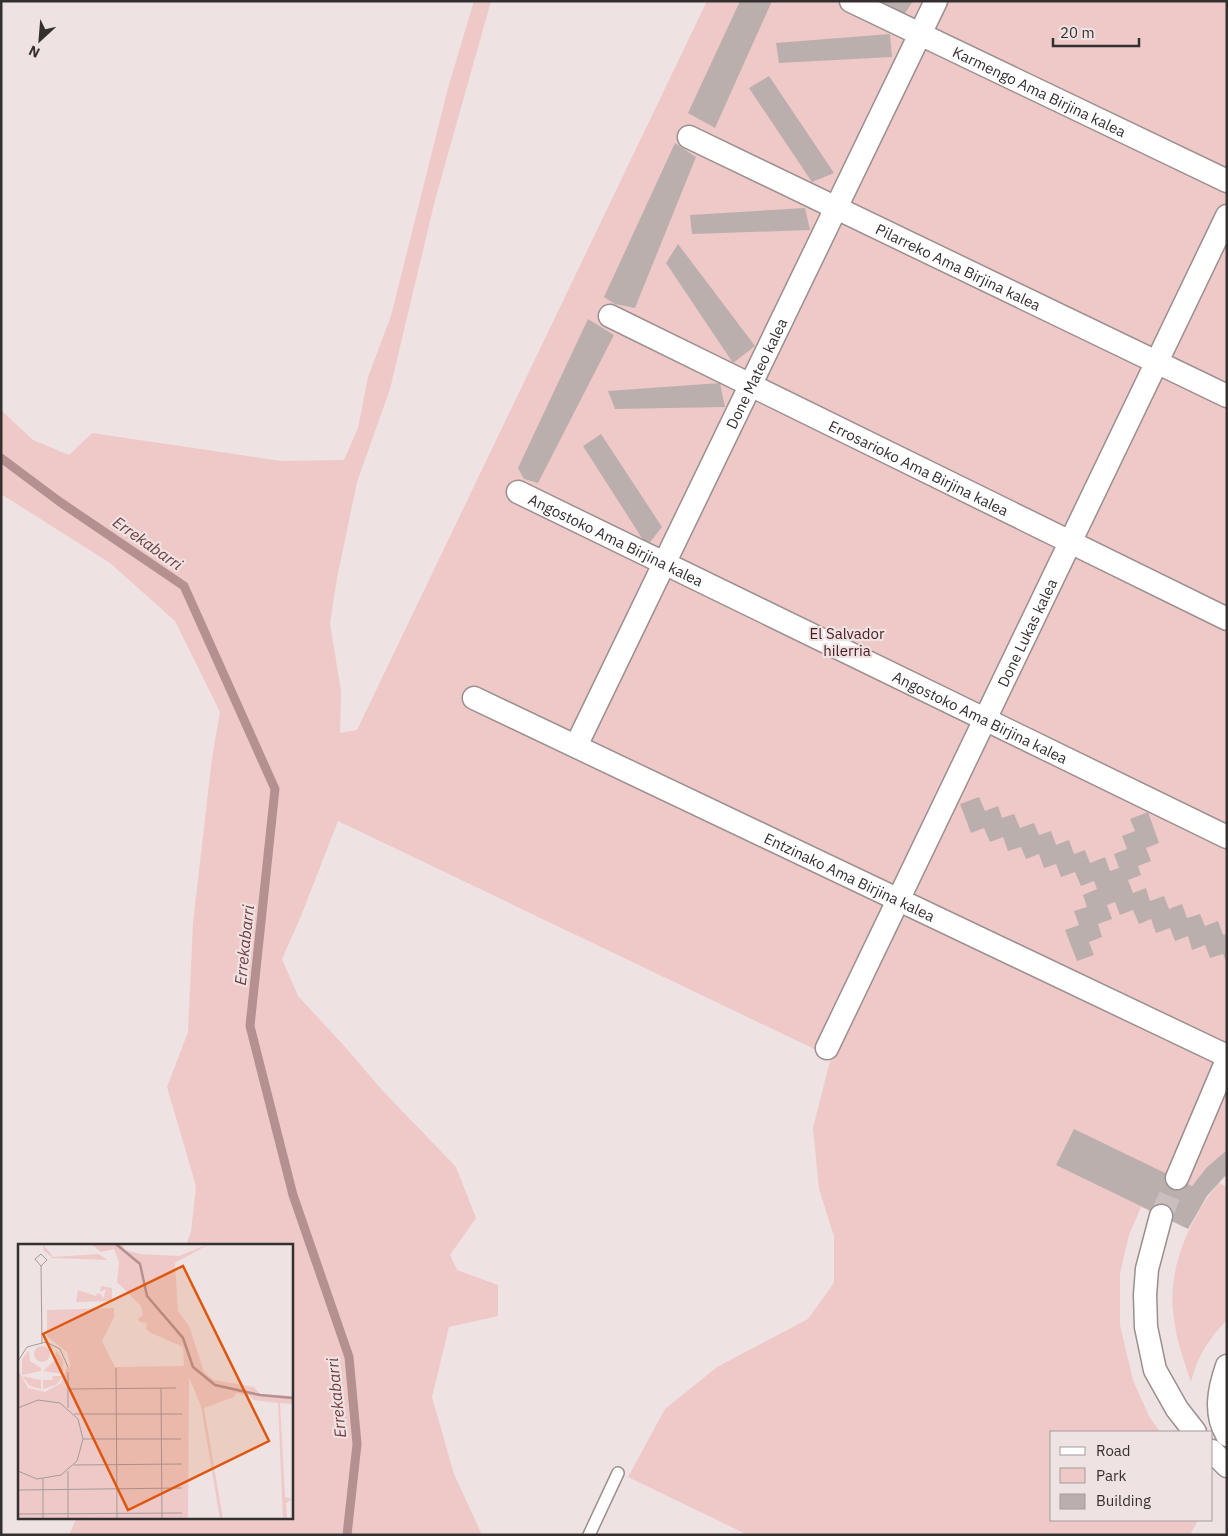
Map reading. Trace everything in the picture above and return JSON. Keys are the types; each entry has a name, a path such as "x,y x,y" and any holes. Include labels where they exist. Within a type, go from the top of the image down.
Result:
{"street":[{"name":"Karmengo Ama Birjina kalea","path":"851,1 1227,181"},
{"name":"Done Mateo kalea","path":"576,746 936,1"},
{"name":"Pilarreko Ama Birjina kalea","path":"689,137 1227,396"},
{"name":"Done Lukas kalea","path":"827,1048 1227,216"},
{"name":"Errosarioko Ama Birjina kalea","path":"610,316 1227,619"},
{"name":"Angostoko Ama Birjina kalea","path":"518,492 1227,837"},
{"name":"Entzinako Ama Birjina kalea","path":"474,698 1227,1058"},
{"path":"1177,1178 1227,1058"},
{"path":"1161,1216 1147,1269 1145,1296 1146,1327 1155,1370 1177,1409 1194,1431"},
{"path":"1227,1366 1218,1396 1222,1426 1227,1435"},
{"path":"1213,1452 1227,1466"}],"lane":[{"path":"589,1535 618,1473"}],"green space":[{"name":"El Salvador hilerria","path":"474,1 491,1 435,200 390,389 357,482 337,578 330,623 341,691 340,733 357,730 707,1 1227,1 1227,1150 1207,1167 1184,1197 1154,1213 1141,1207 1129,1235 1120,1273 1120,1325 1133,1380 1149,1416 1159,1431 1050,1431 1050,1521 1197,1521 1190,1535 748,1535 628,1477 665,1409 717,1367 808,1319 834,1283 834,1236 819,1189 813,1128 831,1057 338,821 282,959 298,996 382,1090 456,1167 476,1218 450,1255 457,1270 498,1285 498,1316 449,1327 432,1397 454,1474 482,1535 69,1535 77,1518 292,1518 292,1244 186,1244 191,1232 196,1186 167,1087 188,1032 193,923 212,758 220,712 175,621 110,563 1,494 1,410 33,440 69,455 92,433 281,461 344,460 358,428 368,377 391,316 448,88"},
{"path":"1219,1183 1227,1187 1227,1320 1204,1348 1191,1382 1174,1320 1172,1294 1174,1277 1178,1260 1191,1226 1199,1210"}],"building":[{"path":"740,1 772,1 715,128 688,113"},
{"path":"883,1 913,1 898,24"},
{"path":"890,34 892,57 779,63 776,43"},
{"path":"769,76 834,173 812,182 749,88"},
{"path":"675,143 696,157 635,308 615,304 604,297"},
{"path":"805,208 810,230 692,234 690,215"},
{"path":"678,244 755,346 733,363 666,263"},
{"path":"588,319 614,335 538,483 524,479 518,468"},
{"path":"720,383 725,407 615,409 608,391"},
{"path":"601,434 662,527 647,546 583,446"},
{"path":"979,797 985,811 998,806 1002,818 1014,814 1020,828 1034,823 1039,835 1051,831 1056,845 1069,840 1074,854 1085,850 1090,863 1105,857 1110,871 1119,868 1114,854 1127,849 1122,836 1135,831 1130,819 1148,812 1159,843 1146,848 1151,861 1138,866 1141,875 1128,880 1133,893 1146,888 1150,901 1164,896 1169,909 1182,904 1187,918 1200,914 1205,926 1218,921 1223,935 1227,934 1227,964 1223,954 1210,958 1205,945 1192,950 1188,936 1175,941 1170,928 1156,933 1151,919 1139,924 1133,910 1120,915 1115,902 1107,905 1112,919 1098,924 1102,937 1089,942 1094,955 1077,961 1065,930 1079,925 1074,911 1087,907 1083,895 1097,889 1094,881 1081,886 1075,872 1061,877 1056,864 1044,868 1039,854 1026,859 1021,847 1008,851 1003,837 990,842 984,828 971,833 960,804"},
{"path":"1074,1129 1192,1186 1207,1167 1227,1150 1227,1174 1207,1196 1188,1229 1056,1165"}],"waterway":[{"name":"Errekabarri","path":"1,458 60,502 184,586 275,789 250,1026 293,1195 349,1357 357,1444 347,1535"}],"tunnel":[{"path":"1161,1216 1177,1178"}]}
